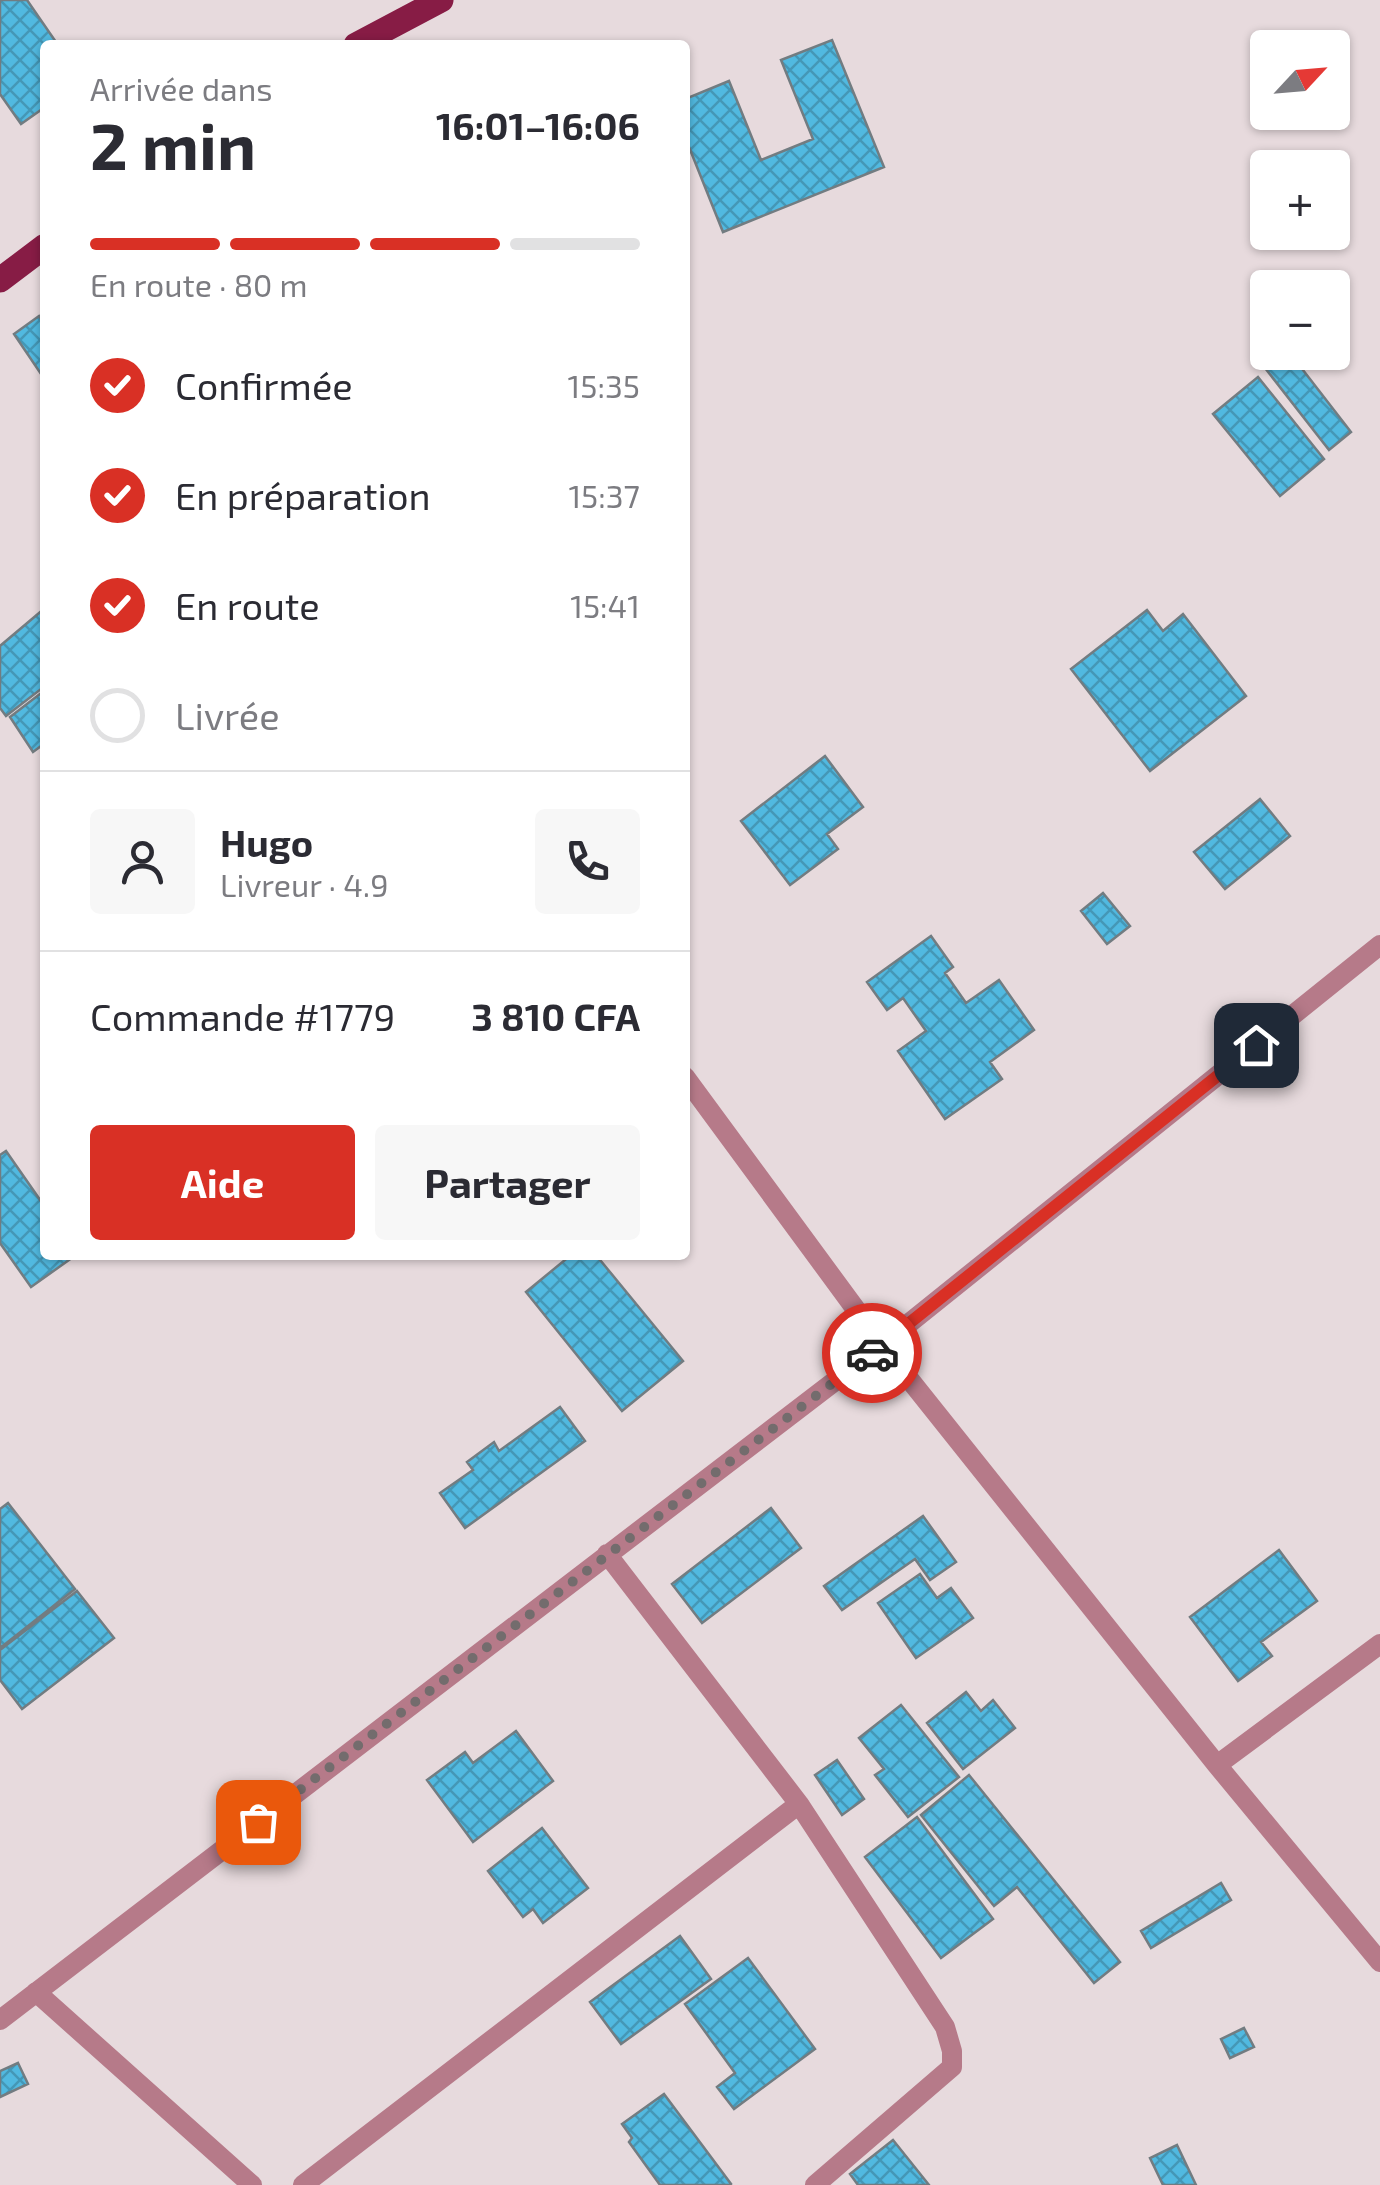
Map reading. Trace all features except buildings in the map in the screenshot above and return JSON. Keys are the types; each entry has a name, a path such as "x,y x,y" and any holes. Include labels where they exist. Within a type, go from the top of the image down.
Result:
{"main road":[{"path":"365,40 441,0"},
{"path":"0,280 40,250"}],"street":[{"path":"2,2013 36,1992 882,1345 1380,944"},
{"path":"690,1084 882,1345 1217,1765 1380,1962"},
{"path":"607,1554 798,1804 945,2028 952,2067 815,2185"},
{"path":"1217,1765 1380,1644"},
{"path":"304,2185 798,1804"},
{"path":"36,1992 252,2185"}],"way so far":[{"path":"258,1822 872,1353"}],"route":[{"path":"872,1353 1256,1045"}]}
